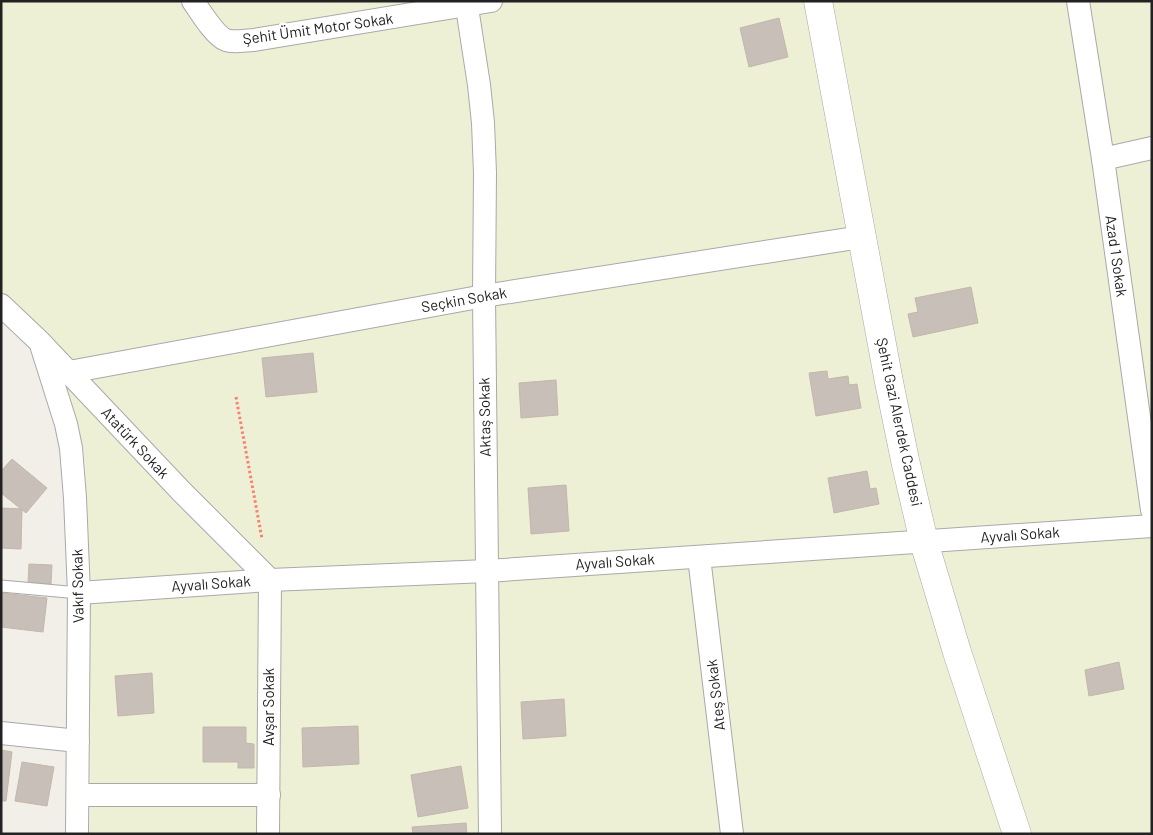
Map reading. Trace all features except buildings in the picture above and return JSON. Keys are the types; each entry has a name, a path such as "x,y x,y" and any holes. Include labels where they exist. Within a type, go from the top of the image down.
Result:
{"street":[{"name":"Şehit Ümit Motor Sokak","path":"193,1 217,33 225,40 235,41 254,40 490,1"},
{"name":"Şehit Gazi Alerdek Caddesi","path":"818,1 861,237 905,460 924,542 957,652 1018,834"},
{"name":"Azad 1 Sokak","path":"1078,1 1152,510"},
{"name":"Aktaş Sokak","path":"467,4 479,84 485,173 484,296 490,834"},
{"path":"1102,159 1152,148"},
{"name":"Seçkin Sokak","path":"69,372 484,296 861,237"},
{"name":"Atatürk Sokak","path":"1,305 40,342 181,491 270,580"},
{"name":"Vakıf Sokak","path":"40,342 60,403 71,448 75,498 79,593 79,795 77,834"},
{"name":"Ayvalı Sokak","path":"79,593 270,580 487,570 699,557 1152,526"},
{"name":"Ateş Sokak","path":"699,557 732,834"},
{"name":"Avşar Sokak","path":"268,834 270,580"},
{"path":"1,733 78,741"},
{"path":"79,795 269,796"}],"lane":[{"path":"1,586 79,593"}],"path":[{"path":"236,397 263,541"}],"green space":[{"path":"1,1 1152,1 1152,834 90,834 89,575 85,461 71,405 60,346 1,292"}]}
